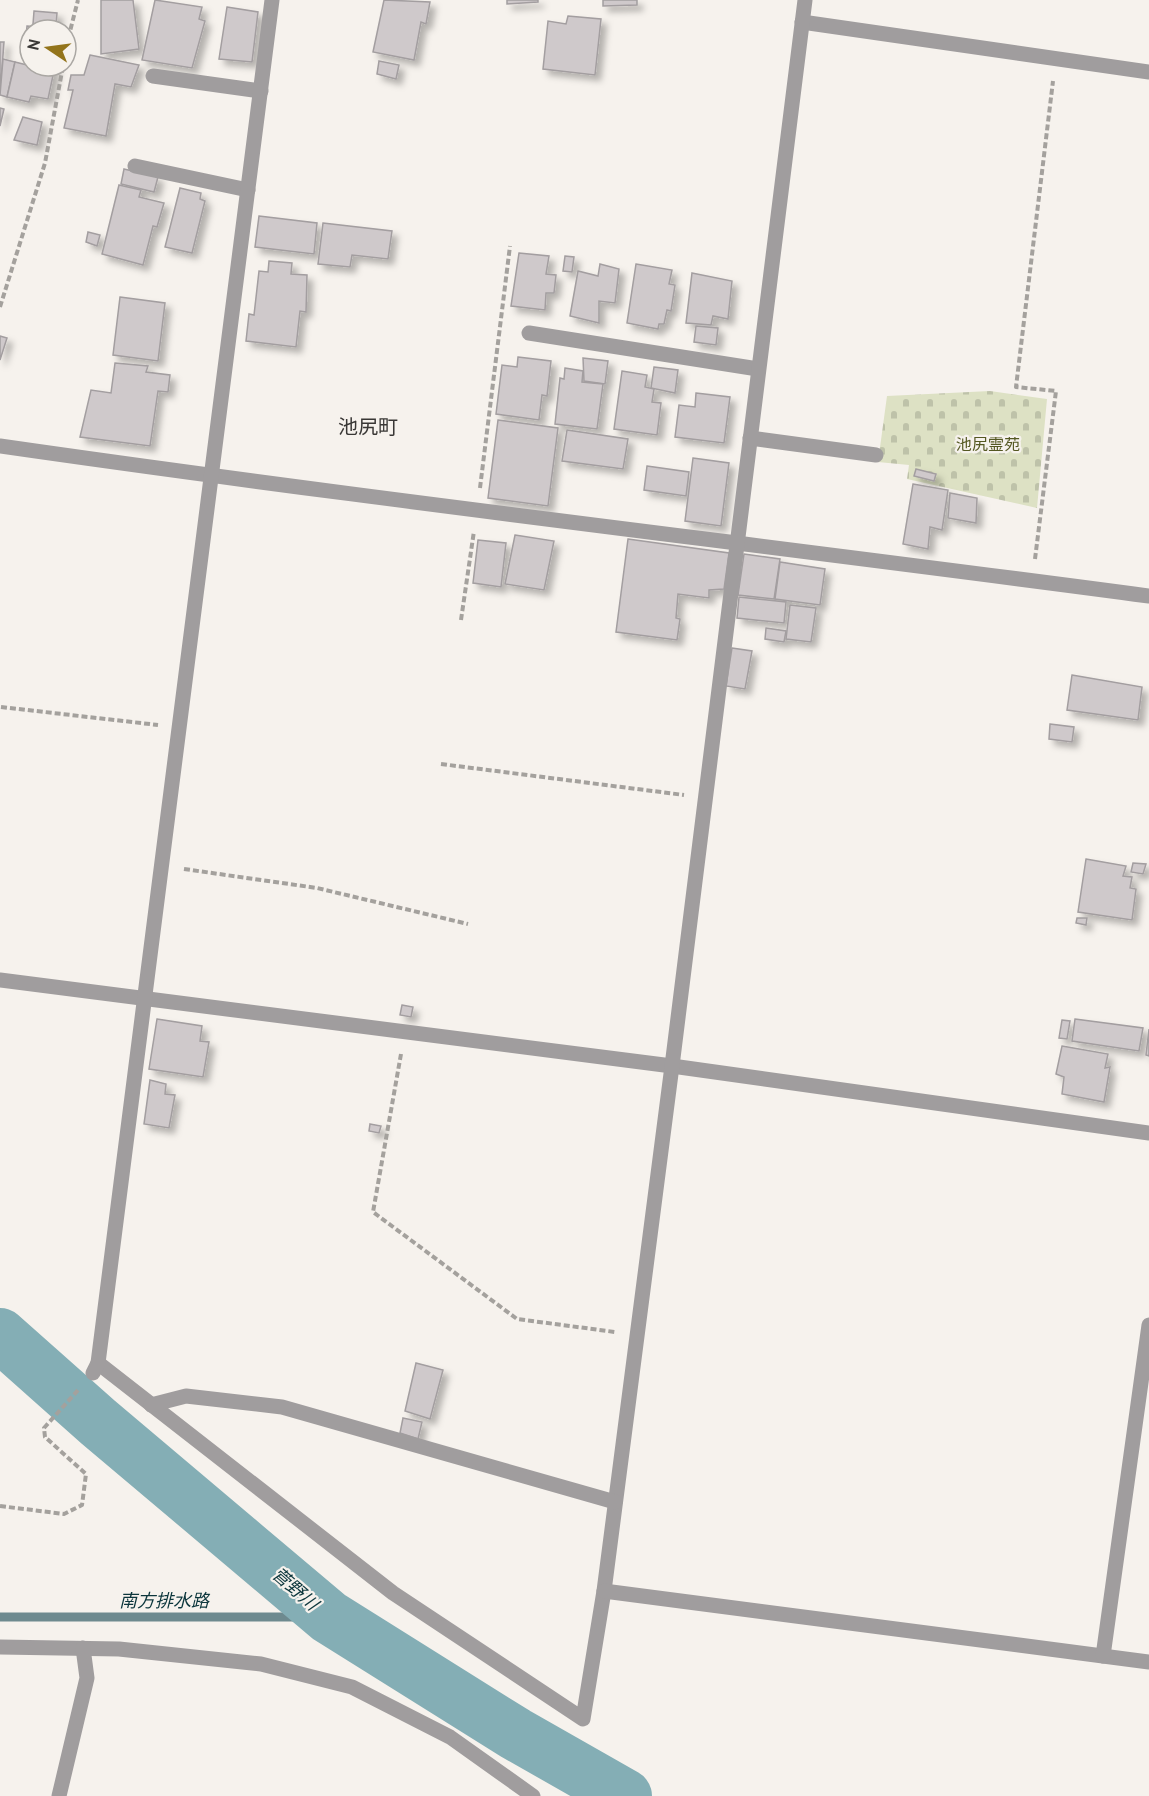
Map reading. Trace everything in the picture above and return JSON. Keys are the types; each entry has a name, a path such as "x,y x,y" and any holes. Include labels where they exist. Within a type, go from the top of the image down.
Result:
{"street":[{"path":"272,0 96,1368 151,1405 393,1593 584,1719 604,1591 672,1066 805,0"},
{"path":"802,22 1149,72"},
{"path":"153,76 261,91"},
{"path":"135,166 249,190"},
{"path":"529,333 759,369"},
{"path":"750,438 876,455"},
{"path":"0,446 212,477 737,541 1149,596"},
{"path":"0,980 672,1066 1149,1133"},
{"path":"1103,1656 1149,1324"},
{"path":"151,1405 186,1396 282,1407 615,1502"},
{"path":"604,1591 1149,1662"},
{"path":"0,1647 119,1649 261,1664 352,1687 450,1737 533,1796"},
{"path":"59,1796 87,1678 83,1648"}],"path":[{"path":"73,18 78,0"},
{"path":"1032,580 1056,392 1016,387 1055,59"},
{"path":"0,307 45,163 61,78"},
{"path":"461,620 510,246"},
{"path":"1,706 180,728"},
{"path":"441,764 705,798"},
{"path":"162,866 317,888 468,924"},
{"path":"405,1032 373,1212 517,1319 637,1335"},
{"path":"0,1506 64,1514 82,1505 86,1474 45,1437 44,1428 96,1368"}],"green space":[{"name":"池尻霊苑","path":"990,391 1047,399 1037,508 907,479 909,465 878,462 887,396"}],"building":[{"path":"101,0 133,0 139,49 101,54"},
{"path":"155,0 202,7 199,19 205,21 192,68 142,60"},
{"path":"384,0 430,2 426,24 421,22 414,60 373,52"},
{"path":"507,0 538,0 538,2 507,4"},
{"path":"603,0 637,0 637,5 603,6"},
{"path":"227,7 258,12 252,62 219,59"},
{"path":"34,11 57,13 57,18 33,18"},
{"path":"568,16 601,19 595,75 543,69 548,21 566,24"},
{"path":"0,42 4,42 0,95"},
{"path":"90,55 139,65 131,87 115,84 106,136 64,128 73,90 68,90 70,78 84,75"},
{"path":"3,59 15,62 7,97 0,95"},
{"path":"379,61 399,65 396,79 377,74"},
{"path":"15,62 18,63 18,78 52,78 48,99 31,96 29,102 7,97"},
{"path":"0,108 4,109 0,126"},
{"path":"23,117 42,122 37,145 14,140"},
{"path":"124,169 158,177 154,192 121,184"},
{"path":"119,185 141,190 139,197 164,203 157,227 153,226 143,265 102,254"},
{"path":"180,188 201,193 200,199 205,201 192,253 165,247"},
{"path":"259,216 317,223 314,254 255,247"},
{"path":"323,223 392,231 388,259 352,255 350,267 318,264"},
{"path":"88,232 100,235 97,246 86,242"},
{"path":"519,253 549,256 546,274 556,275 554,293 546,293 545,310 511,306"},
{"path":"565,256 574,257 572,272 563,271"},
{"path":"269,261 292,263 291,274 307,275 306,312 300,311 296,347 246,341 249,314 254,315 259,271 268,272"},
{"path":"600,264 619,269 615,303 599,301 599,323 570,316 578,271 598,276"},
{"path":"636,264 672,270 669,284 675,285 671,311 667,310 664,324 659,324 658,329 627,323"},
{"path":"692,273 732,281 728,319 713,316 711,325 686,323"},
{"path":"120,297 165,303 158,361 113,355"},
{"path":"696,326 718,328 716,345 694,342"},
{"path":"0,336 7,338 0,360"},
{"path":"518,357 551,361 547,396 542,395 539,420 496,414 502,365 517,367"},
{"path":"583,358 608,361 605,384 584,381"},
{"path":"115,363 148,366 146,372 170,375 168,392 158,391 150,446 80,437 91,390 111,393"},
{"path":"654,367 678,370 675,393 651,388"},
{"path":"565,368 583,371 582,382 603,384 597,429 555,424 560,378 564,379"},
{"path":"622,371 647,375 645,387 654,389 652,402 661,403 657,435 614,429"},
{"path":"696,393 730,397 724,443 675,437 679,405 695,407"},
{"path":"498,420 558,428 548,506 488,498"},
{"path":"567,430 628,439 623,469 562,461"},
{"path":"693,458 729,463 721,526 685,521"},
{"path":"647,466 689,472 686,496 644,490"},
{"path":"916,469 936,474 934,481 914,476"},
{"path":"913,484 948,490 942,530 930,527 928,549 903,544"},
{"path":"950,493 977,498 976,523 948,518"},
{"path":"515,535 554,541 544,590 505,584"},
{"path":"628,539 729,553 724,589 709,590 709,598 678,594 676,618 680,619 677,640 616,632"},
{"path":"478,540 506,543 501,587 473,583"},
{"path":"744,554 780,559 774,599 738,595"},
{"path":"780,562 825,569 820,605 775,599"},
{"path":"739,597 786,602 784,623 737,618"},
{"path":"790,605 816,608 811,642 786,639"},
{"path":"766,628 786,631 784,642 765,639"},
{"path":"732,648 752,651 745,689 726,686"},
{"path":"1072,675 1142,687 1138,720 1067,710"},
{"path":"1050,724 1074,727 1072,742 1049,739"},
{"path":"1086,859 1126,866 1123,876 1132,877 1130,888 1136,889 1132,920 1078,912"},
{"path":"1133,863 1146,864 1143,874 1131,872"},
{"path":"1077,918 1087,918 1086,925 1076,923"},
{"path":"402,1005 413,1007 411,1017 400,1015"},
{"path":"157,1019 202,1026 200,1041 209,1042 203,1077 149,1069"},
{"path":"1075,1019 1143,1028 1139,1051 1072,1041"},
{"path":"1062,1020 1070,1021 1067,1039 1059,1038"},
{"path":"1149,1029 1149,1056 1146,1055"},
{"path":"1062,1046 1108,1054 1105,1068 1110,1067 1104,1102 1062,1094 1064,1077 1056,1074"},
{"path":"150,1080 166,1084 165,1094 175,1095 169,1128 144,1124"},
{"path":"370,1124 381,1126 379,1133 369,1131"},
{"path":"416,1363 443,1370 430,1419 405,1411"},
{"path":"403,1418 422,1422 418,1439 400,1433"}],"waterway":[{"name":"菅野川","path":"0,1335 98,1422 329,1617 516,1734 625,1796"},
{"name":"南方排水路","path":"0,1617 329,1617"}],"district":[{"name":"池尻町","path":"368,427"}]}
